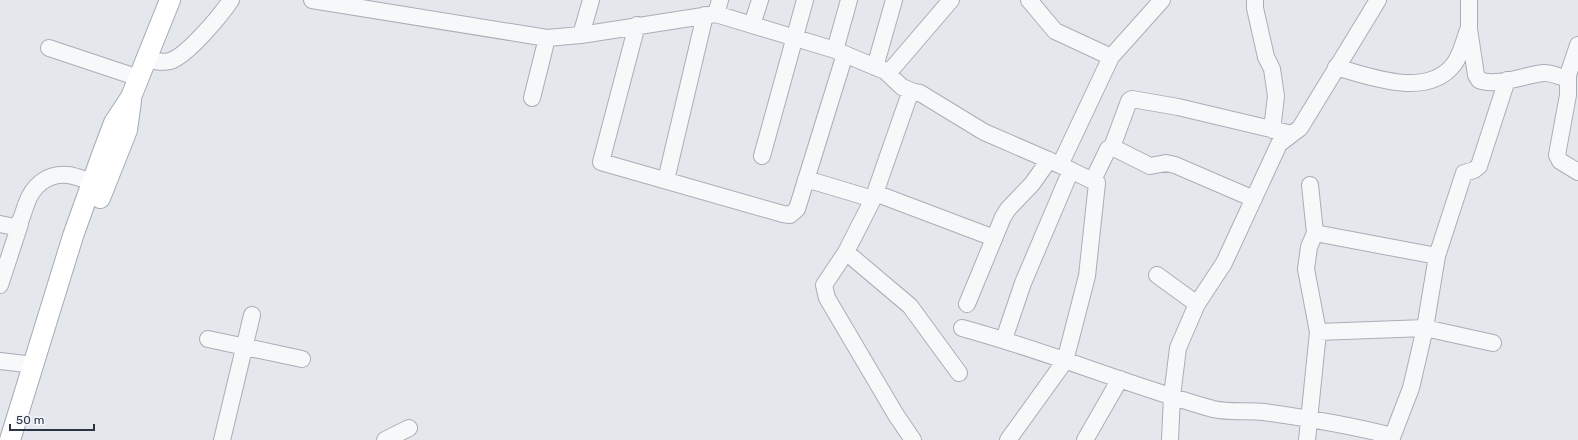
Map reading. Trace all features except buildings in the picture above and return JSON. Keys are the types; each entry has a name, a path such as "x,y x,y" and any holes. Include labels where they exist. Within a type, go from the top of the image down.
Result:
{"main road":[{"path":"10,440 92,182 114,123 131,97 170,0"},
{"path":"21,440 99,201 127,130 131,97"}],"street":[{"path":"146,59 163,62 172,61 193,44 214,23 231,0"},
{"path":"312,0 547,38 581,35 714,10 752,25 840,52 880,69 902,86 914,92 920,93 984,132 1093,180 1097,183 1098,187 1087,276 1065,361 1008,440"},
{"path":"581,35 591,0"},
{"path":"752,25 760,0"},
{"path":"762,156 805,0"},
{"path":"637,25 601,162 790,215 797,209 806,179 840,52 849,0"},
{"path":"880,69 894,0"},
{"path":"880,69 895,67 951,0"},
{"path":"1029,0 1055,31 1111,57"},
{"path":"1004,339 1060,165 1111,57 1162,0"},
{"path":"1255,0 1266,57 1272,69 1276,96 1272,130"},
{"path":"1170,440 1172,396 1178,348 1198,304 1224,263 1279,144 1300,128 1378,0"},
{"path":"1469,0 1469,29 1477,77 1483,82 1507,80 1545,72 1568,79"},
{"path":"666,180 714,10"},
{"path":"1336,67 1385,82 1425,82 1446,72 1453,66 1459,56 1469,29"},
{"path":"532,98 547,38"},
{"path":"1578,44 1568,79 1568,95 1557,155 1560,161 1578,172"},
{"path":"49,48 139,78"},
{"path":"962,328 1004,339 1065,361 1214,409 1257,411 1309,418 1359,428 1391,438 1411,388 1425,328 1437,256 1464,173 1474,170 1479,166 1507,80"},
{"path":"913,440 896,415 824,291 824,285 846,252 874,196 909,96 914,92"},
{"path":"1093,180 1108,149 1112,147 1129,101 1132,99 1178,107 1292,134"},
{"path":"1112,147 1150,166 1166,162 1254,198"},
{"path":"967,304 994,238 1008,209 1032,184 1060,165"},
{"path":"0,286 27,201 36,184 47,179 69,175 92,182"},
{"path":"806,179 874,196 994,238"},
{"path":"1307,440 1318,332 1306,268 1309,247 1315,233 1310,186"},
{"path":"0,224 16,227 20,224"},
{"path":"1315,233 1437,256"},
{"path":"846,252 910,306 959,373"},
{"path":"1157,275 1198,304"},
{"path":"222,440 252,315"},
{"path":"1318,332 1425,328 1493,343"},
{"path":"208,339 243,348 302,359"},
{"path":"0,361 34,365"},
{"path":"1085,440 1120,379"},
{"path":"385,440 409,428"}]}
